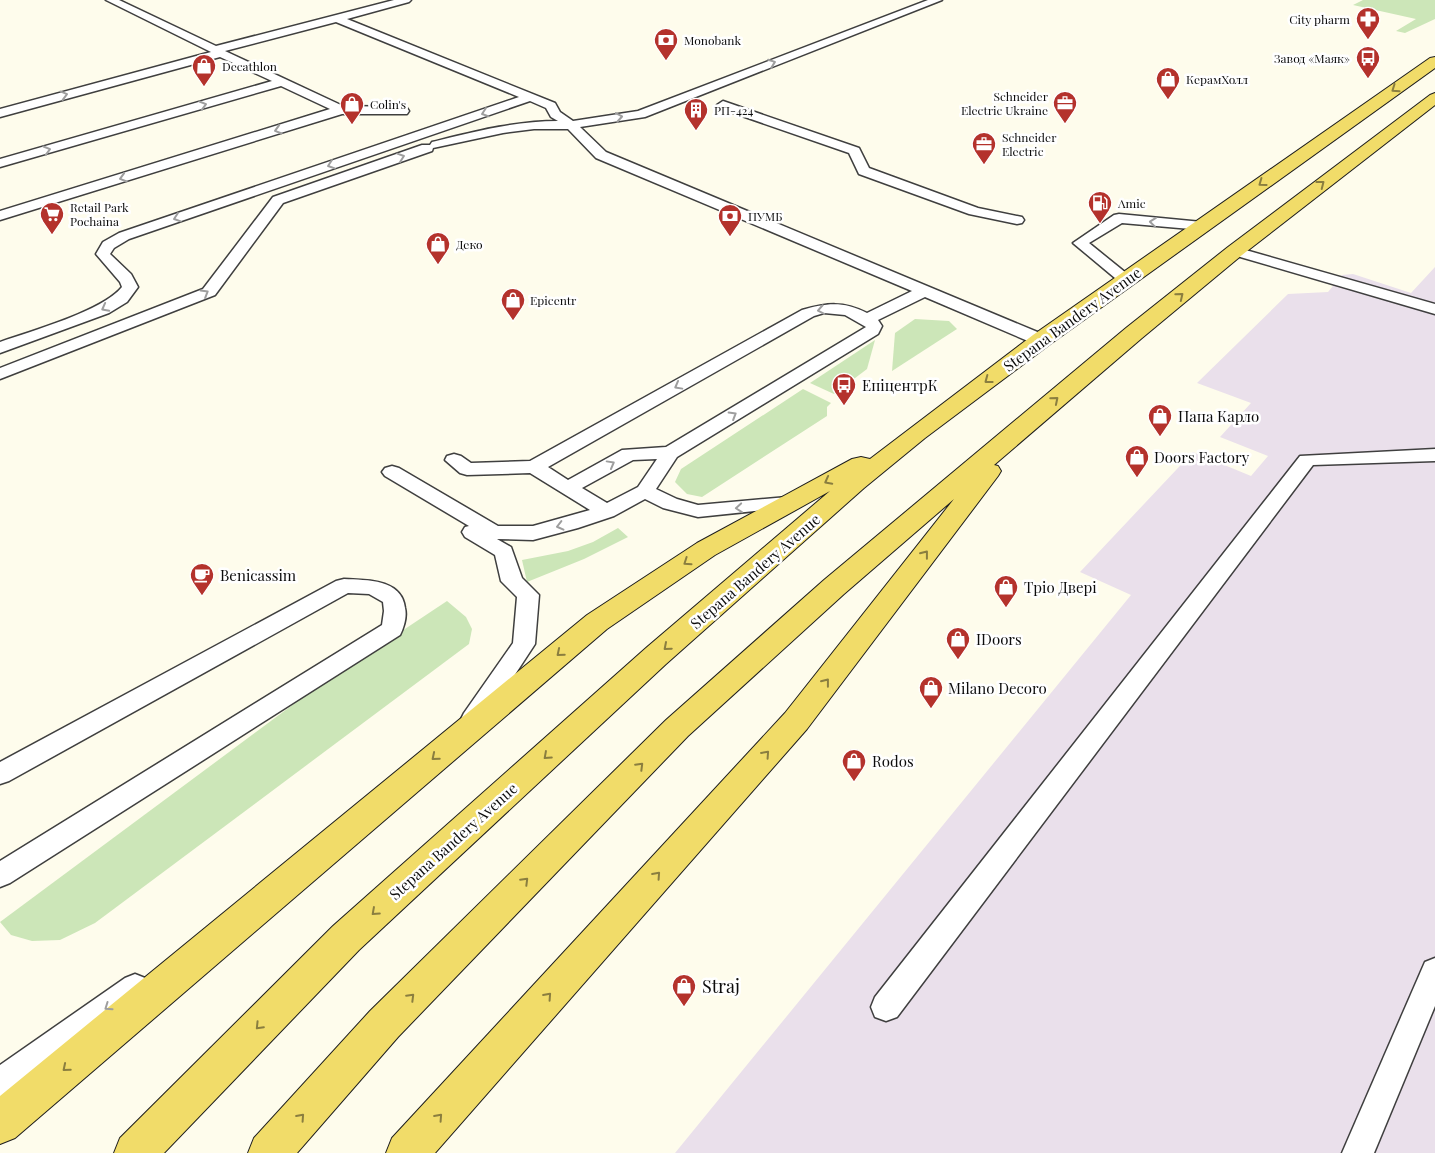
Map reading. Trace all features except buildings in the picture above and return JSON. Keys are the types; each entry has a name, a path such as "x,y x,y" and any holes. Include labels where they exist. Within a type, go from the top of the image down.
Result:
{"main road":[{"name":"Stepana Bandery Avenue","path":"135,1153 346,938 656,656 856,483 917,433 1041,340 1435,61"},
{"path":"269,1153 384,1024 678,728 834,587 1234,251 1435,98"},
{"path":"407,1153 796,721 1018,432"},
{"path":"0,1123 597,622 706,549 917,433"}],"lane":[{"path":"111,0 341,110"},
{"path":"0,113 406,0"},
{"path":"436,145 503,129 571,125 641,114 937,0"},
{"path":"336,18 551,106 555,114 571,125 601,154 1041,340"},
{"path":"0,163 282,82"},
{"path":"0,348 104,310 121,299 130,287 128,278 107,262 103,254 108,245 124,236 531,97"},
{"path":"723,105 854,151 864,171 974,212 1016,220"},
{"path":"0,374 166,317 209,292 278,200 551,106"},
{"path":"0,216 341,110 403,111"},
{"path":"1126,280 1080,243 1119,218 1202,226"},
{"path":"1234,251 1435,309"},
{"path":"868,319 926,291"},
{"path":"454,460 468,469 534,467 808,313 824,308 852,312 868,319 874,326 872,331 670,452 645,491 607,512 533,533 494,532 392,472 413,492 441,513 504,552 512,581 528,595 524,644 462,735"},
{"path":"568,488 629,454 670,452"},
{"path":"886,1007 1307,460 1435,455"},
{"path":"534,467 607,512"},
{"path":"645,491 670,504 698,511 787,504"},
{"path":"0,774 344,586 373,587 393,598 395,611 392,629 0,875"},
{"path":"0,1084 304,867"},
{"path":"1358,1153 1435,971"}],"shaded area":[{"path":"1435,267 1435,1153 675,1153 1131,595 1080,572 1193,452 1251,476 1268,456 1220,437 1251,403 1197,383 1288,294 1328,292 1342,275 1353,274 1411,293"}],"green space":[{"path":"1363,0 1435,0 1435,19 1405,33 1396,31 1416,19 1353,5"},
{"path":"915,319 949,321 957,329 892,371 895,333"},
{"path":"875,340 867,369 834,394 810,383"},
{"path":"803,389 831,403 827,407 827,416 702,497 687,494 675,482 681,469"},
{"path":"618,528 628,537 584,559 527,582 522,560 568,551 593,542"},
{"path":"447,601 466,617 472,629 469,644 95,923 60,940 32,941 11,935 0,922 310,692"}],"place":[{"name":"City pharm","path":"1368,40"},
{"name":"Monobank","path":"666,61"},
{"name":"Завод «Маяк»","path":"1368,79"},
{"name":"Decathlon","path":"204,87"},
{"name":"КерамХолл","path":"1168,100"},
{"name":"Schneider Electric Ukraine","path":"1065,124"},
{"name":"Colin's","path":"352,125"},
{"name":"РП-424","path":"696,131"},
{"name":"Schneider Electric","path":"984,165"},
{"name":"Amic","path":"1100,224"},
{"name":"Retail Park Pochaina","path":"52,235"},
{"name":"ПУМБ","path":"730,237"},
{"name":"Деко","path":"438,265"},
{"name":"Epicentr","path":"513,321"},
{"name":"ЕпіцентрК","path":"844,406"},
{"name":"Папа Карло","path":"1160,437"},
{"name":"Doors Factory","path":"1137,478"},
{"name":"Benicassim","path":"202,596"},
{"name":"Тріо Двері","path":"1006,608"},
{"name":"IDoors","path":"958,660"},
{"name":"Milano Decoro","path":"931,709"},
{"name":"Rodos","path":"854,782"},
{"name":"Straj","path":"684,1007"}]}
